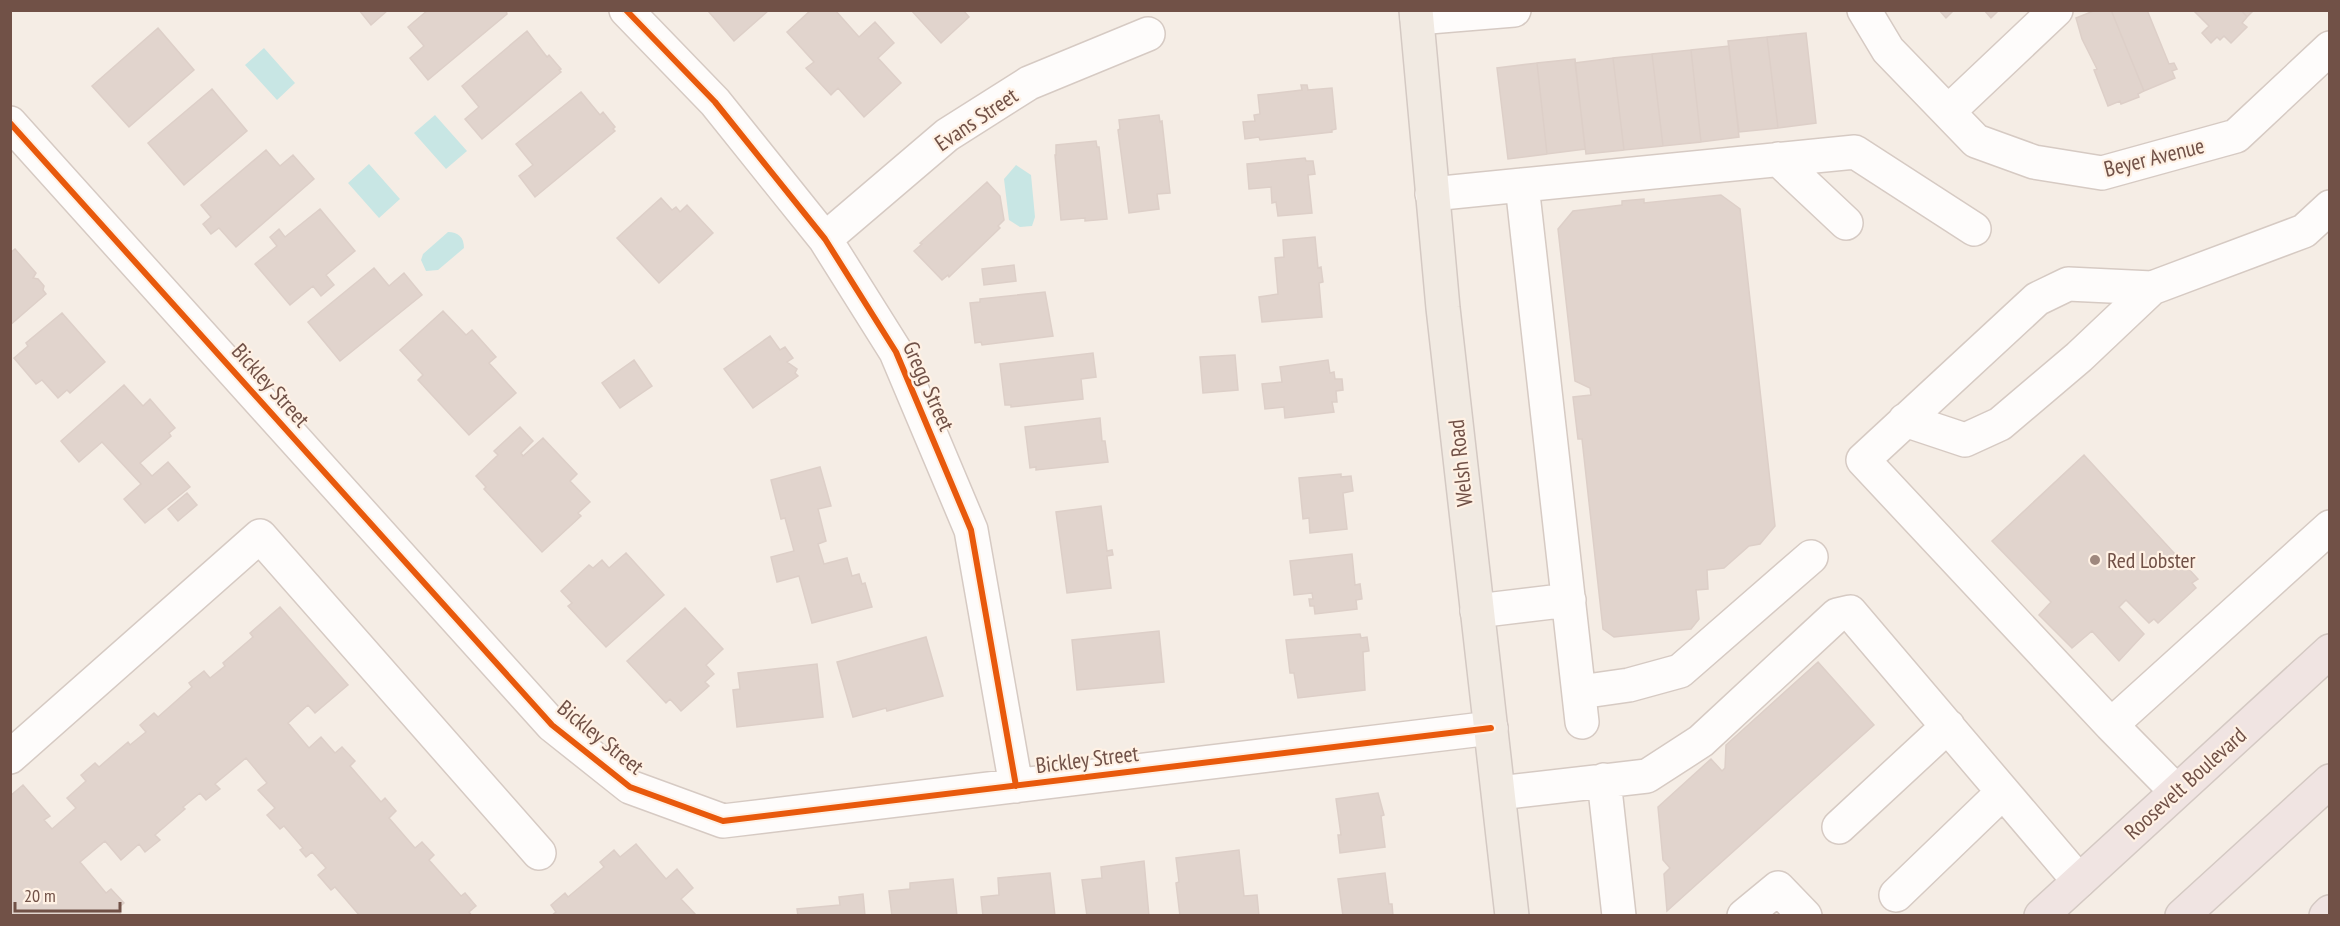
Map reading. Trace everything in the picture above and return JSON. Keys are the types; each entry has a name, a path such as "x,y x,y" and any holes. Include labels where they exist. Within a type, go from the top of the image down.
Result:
{"highway":[{"name":"Roosevelt Boulevard","path":"2041,915 2322,661"},
{"path":"2182,915 2330,781"},
{"path":"2326,915 2330,912"}],"main road":[{"name":"Welsh Road","path":"1416,14 1444,319 1512,915"}],"street":[{"name":"Gregg Street","path":"626,10 715,102 825,239 896,352 971,530 1016,786"},
{"path":"1416,14 1514,10"},
{"name":"Beyer Avenue","path":"1864,10 1888,50 1976,141 2034,162 2102,173 2236,136 2330,48"},
{"path":"1948,112 2056,10"},
{"name":"Evans Street","path":"825,239 947,135 1029,83 1148,34"},
{"name":"Bickley Street","path":"10,123 552,725 630,787 723,821 1491,728"},
{"path":"1432,194 1855,152 1974,229"},
{"path":"1778,159 1846,223"},
{"path":"1522,184 1581,707 1629,685 1680,671 1811,557"},
{"path":"1905,420 1965,440 2001,424 2079,357 2152,288 2304,231 2330,207"},
{"path":"2152,288 2068,284 2037,299 1863,460 2111,725 2176,791"},
{"path":"2111,725 2330,527"},
{"path":"10,757 260,536 539,853"},
{"path":"1477,611 1569,600"},
{"path":"1499,793 1647,776 1701,741 1837,615 1850,612 2079,881"},
{"path":"1839,827 1948,726"},
{"path":"1604,780 1619,915"},
{"path":"1896,895 2003,792"},
{"path":"1744,915 1778,888 1805,915"}],"water":[{"path":"264,48 295,83 277,100 245,65"},
{"path":"435,115 467,151 446,169 414,133"},
{"path":"369,164 400,199 379,218 348,183"},
{"path":"1016,165 1031,175 1035,217 1032,226 1020,227 1009,220 1004,179"},
{"path":"448,232 460,236 464,248 438,270 426,271 421,260 423,254"}],"building":[{"path":"359,10 388,10 371,25"},
{"path":"428,10 506,10 507,14 428,80 410,58 424,46 408,27"},
{"path":"711,10 769,10 734,41 709,12"},
{"path":"811,10 835,10 859,37 875,22 894,43 878,58 901,83 864,117 838,88 831,95 806,68 814,62 787,32"},
{"path":"911,10 963,10 969,17 941,43"},
{"path":"1939,10 1954,10 1946,18"},
{"path":"1984,10 1999,10 1991,18"},
{"path":"2096,10 2111,10 2144,91 2138,94 2139,97 2121,104 2120,101 2108,106 2094,70 2097,69 2082,39 2076,18"},
{"path":"2111,10 2147,10 2169,64 2174,63 2177,69 2172,71 2175,78 2144,91"},
{"path":"2193,10 2241,10 2247,17 2242,23 2247,27 2231,43 2224,36 2220,40 2217,37 2211,43 2202,33 2209,26"},
{"path":"2241,10 2254,10 2247,17"},
{"path":"158,28 194,70 129,127 92,86"},
{"path":"527,31 547,57 549,55 561,69 559,70 561,72 482,139 465,119 479,107 462,86"},
{"path":"1806,33 1816,123 1778,128 1767,37"},
{"path":"1767,37 1778,128 1739,132 1728,41"},
{"path":"1729,46 1739,137 1701,142 1691,50"},
{"path":"1691,50 1701,142 1663,146 1652,54"},
{"path":"1652,54 1663,146 1624,150 1613,58"},
{"path":"1613,58 1624,150 1586,154 1575,63"},
{"path":"1575,59 1585,149 1547,154 1537,63"},
{"path":"1537,63 1547,154 1508,159 1497,68"},
{"path":"1301,85 1307,85 1308,90 1332,88 1336,129 1332,132 1260,140 1259,137 1245,139 1243,122 1255,121 1254,115 1260,114 1258,95 1302,90"},
{"path":"212,89 247,131 184,185 148,143"},
{"path":"581,92 600,115 603,112 615,127 613,129 615,131 535,197 519,176 533,165 516,144"},
{"path":"1159,115 1160,122 1162,121 1170,193 1157,194 1159,209 1129,213 1118,130 1120,129 1119,120"},
{"path":"1096,141 1099,147 1107,219 1061,220 1056,145"},
{"path":"266,150 280,166 293,155 314,179 236,247 219,228 211,234 203,224 211,217 201,205"},
{"path":"1305,158 1306,161 1313,161 1315,174 1308,175 1312,213 1278,216 1276,202 1272,203 1271,187 1249,189 1247,164"},
{"path":"987,182 1000,196 1004,220 998,226 1000,228 949,277 948,275 942,280 914,251"},
{"path":"1721,195 1740,209 1775,526 1760,544 1749,546 1724,568 1707,570 1708,589 1696,590 1699,619 1691,629 1614,637 1603,629 1582,439 1578,439 1573,397 1591,395 1590,388 1575,381 1558,229 1573,211 1622,205 1622,201 1644,199 1644,203"},
{"path":"661,198 672,210 676,207 680,212 687,205 713,233 659,283 617,238"},
{"path":"320,209 355,251 326,275 334,285 321,296 313,286 290,305 255,264 277,246 270,237 279,229 285,237"},
{"path":"1315,237 1318,268 1321,267 1323,282 1319,283 1322,317 1262,322 1259,297 1278,294 1275,258 1284,257 1283,240"},
{"path":"15,249 36,273 33,278 38,279 44,286 43,290 46,294 10,325 10,253"},
{"path":"1014,265 1016,281 984,285 982,269"},
{"path":"374,268 389,286 404,273 422,295 340,361 308,322"},
{"path":"1045,292 1053,336 982,345 981,342 975,343 970,303 980,302 980,299"},
{"path":"443,311 466,335 472,330 496,357 489,363 516,393 469,435 418,380 423,375 400,350"},
{"path":"62,313 105,362 70,393 67,390 58,398 42,380 36,384 14,358 28,346 26,343"},
{"path":"770,336 780,350 785,347 793,358 787,362 797,369 795,373 798,376 753,408 724,369"},
{"path":"1093,353 1096,377 1081,379 1083,399 1011,407 1011,405 1005,405 1000,364"},
{"path":"1235,355 1238,390 1203,393 1200,357"},
{"path":"634,360 652,386 620,408 602,383"},
{"path":"1328,360 1330,373 1334,372 1335,379 1342,379 1343,390 1336,391 1337,402 1332,402 1334,412 1285,418 1284,407 1265,409 1262,384 1282,382 1280,367"},
{"path":"124,385 143,406 150,399 175,428 169,433 171,436 140,463 152,476 168,462 190,487 145,523 124,499 141,484 102,442 79,462 61,441"},
{"path":"1100,418 1102,441 1105,441 1108,462 1036,470 1036,467 1030,468 1025,427"},
{"path":"520,427 533,441 521,453 523,456 543,438 577,474 570,481 590,502 578,513 581,516 542,552 484,489 486,487 476,476 498,455 494,451"},
{"name":"Red Lobster","path":"2084,455 2198,579 2192,583 2196,588 2158,623 2154,619 2149,623 2126,600 2119,607 2144,634 2119,661 2092,631 2072,648 2039,615 2051,602 1992,541"},
{"path":"820,467 831,506 818,509 826,541 818,544 824,564 847,558 852,576 859,574 862,584 865,583 872,607 812,623 799,576 777,582 771,557 794,551 785,518 781,519 771,480"},
{"path":"1341,474 1341,477 1351,476 1353,491 1343,493 1347,529 1310,533 1309,518 1303,519 1299,478"},
{"path":"187,493 197,505 178,521 168,509"},
{"path":"1101,506 1107,551 1112,550 1113,555 1107,556 1111,588 1067,593 1056,512"},
{"path":"626,553 664,595 606,647 568,606 572,603 561,591 589,565 593,568 602,560 609,568"},
{"path":"1352,554 1355,585 1360,584 1362,599 1356,600 1357,609 1315,614 1314,606 1310,606 1309,599 1313,599 1312,593 1294,595 1290,561"},
{"path":"280,607 348,685 315,713 308,705 288,723 309,748 321,737 335,753 342,747 355,761 350,766 381,802 385,798 396,811 389,818 415,848 422,842 434,855 429,860 461,896 465,893 476,906 469,912 472,916 360,916 335,887 331,890 318,875 326,868 312,852 306,857 300,850 303,848 284,826 280,829 267,815 275,808 258,790 267,783 246,758 215,784 220,789 206,800 200,793 183,807 185,809 155,835 160,840 145,852 139,844 121,860 105,841 80,862 106,893 111,889 124,903 117,909 122,916 10,916 10,796 23,785 50,816 44,820 52,829 76,808 67,798 86,781 81,775 95,763 99,767 128,742 130,745 146,732 140,725 154,713 158,717 192,687 189,683 204,671 210,678 225,666 223,663 253,637 250,633"},
{"path":"685,608 723,649 706,665 714,674 705,682 709,686 681,711 670,699 666,703 627,661"},
{"path":"1159,631 1164,682 1077,690 1072,640"},
{"path":"1360,634 1361,638 1367,637 1369,651 1363,652 1365,690 1298,698 1294,673 1290,673 1286,640"},
{"path":"926,637 943,696 887,711 886,708 853,717 837,662"},
{"path":"1818,662 1874,725 1667,911 1664,874 1670,868 1663,860 1658,807 1711,759 1722,771 1725,768 1726,745"},
{"path":"817,664 823,717 737,727 733,690 740,689 738,673"},
{"path":"1378,793 1384,815 1381,816 1385,847 1340,853 1338,835 1341,835 1336,799"},
{"path":"636,844 666,879 677,869 693,888 681,899 695,914 694,916 551,916 556,912 551,905 565,893 568,897 604,867 600,862 614,850 620,857"},
{"path":"1239,850 1244,896 1257,895 1259,916 1180,916 1176,858"},
{"path":"1144,861 1149,916 1087,916 1082,880 1102,878 1101,867"},
{"path":"1050,873 1055,916 983,916 981,897 999,895 998,878"},
{"path":"1385,873 1393,916 1343,916 1338,879"},
{"path":"953,879 957,916 892,916 889,891 910,889 910,883"},
{"path":"863,894 865,916 798,916 797,909 840,905 839,897"}],"cycle path":[{"path":"626,10 715,102 825,239 896,352 971,530 1016,786"},
{"path":"10,123 552,725 630,787 723,821 1491,728"}],"place":[{"name":"Red Lobster","path":"2095,560"}]}
